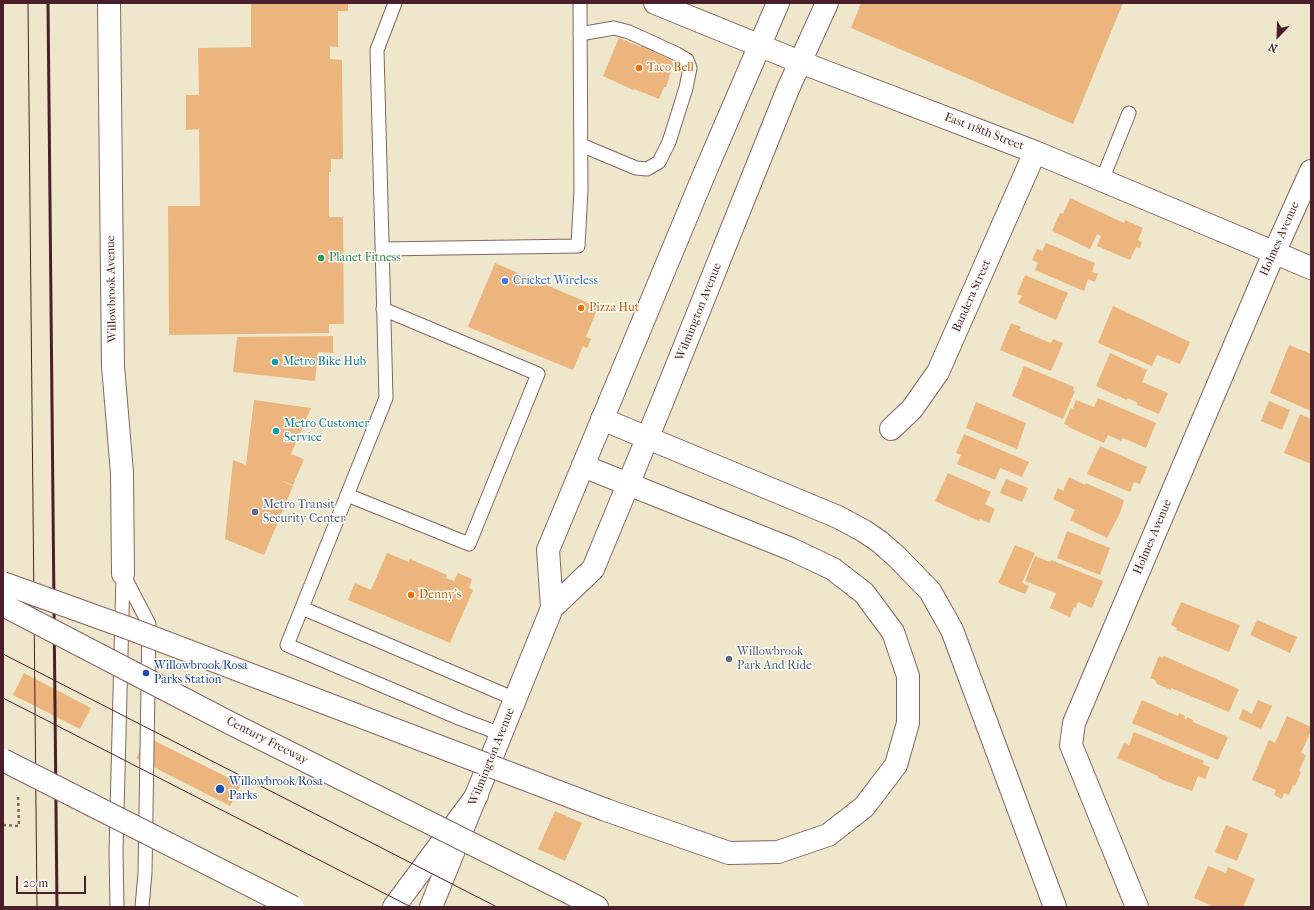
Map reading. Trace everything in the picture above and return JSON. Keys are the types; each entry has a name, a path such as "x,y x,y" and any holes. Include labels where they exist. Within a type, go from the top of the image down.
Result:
{"main road":[{"name":"Willowbrook Avenue","path":"109,3 113,366 122,473 123,574"},
{"name":"East 118th Street","path":"655,3 800,62 1035,152 1311,268"},
{"name":"Wilmington Avenue","path":"552,608 548,550 582,466 778,3"},
{"name":"Wilmington Avenue","path":"431,907 552,608 593,569 800,62 827,3"},
{"name":"Bandera Street","path":"891,429 912,409 938,372 1035,152"},
{"name":"Holmes Avenue","path":"1136,907 1071,745 1074,722 1274,253 1311,171"},
{"path":"602,419 796,498 864,531 897,556 930,591 952,630 1055,907"},
{"path":"3,583 157,639 606,810 729,853 778,852 828,835 864,807 896,765 908,724 908,676 893,632 864,593 833,569 791,549 582,466"},
{"name":"Century Freeway","path":"3,605 230,723 597,907"},
{"path":"3,760 294,907"},
{"path":"394,907 477,795"}],"lane":[{"path":"395,3 377,50 386,398 287,645 461,719 501,734"},
{"path":"382,249 578,246 581,190 580,3"},
{"path":"580,34 614,28 629,32 677,54 687,60 690,68 686,88 668,142 659,162 647,169 636,168 581,145"},
{"path":"1102,180 1129,113"},
{"path":"347,495 469,544 538,374 383,309"},
{"path":"117,907 116,852 123,574"},
{"path":"123,574 149,624 145,865 142,907"},
{"path":"302,608 515,699"}],"path":[{"path":"3,825 19,826 18,788"}],"building":[{"path":"251,3 348,3 348,11 338,11 338,47 330,46 330,59 342,60 343,159 331,159 331,172 329,172 329,217 343,217 344,324 329,324 329,333 169,335 168,206 200,206 199,129 186,130 186,95 199,95 198,48 251,47"},
{"path":"861,3 1123,3 1073,124 851,28"},
{"name":"Taco Bell","path":"619,38 641,47 641,45 674,62 666,87 664,87 659,99 634,89 633,90 603,76"},
{"path":"1070,198 1124,223 1125,220 1143,228 1138,240 1142,242 1140,248 1136,247 1130,260 1097,246 1101,236 1097,234 1090,249 1052,231 1060,213 1063,214"},
{"path":"1046,243 1095,263 1092,272 1098,274 1095,282 1088,279 1084,291 1035,270 1038,263 1032,260 1037,249 1042,251"},
{"path":"495,263 598,307 586,337 591,339 587,348 583,346 573,370 468,327"},
{"path":"1025,275 1068,293 1056,320 1018,303 1022,296 1017,294"},
{"path":"1113,306 1190,342 1180,364 1157,355 1152,366 1098,343"},
{"path":"1011,323 1021,327 1019,330 1051,343 1053,339 1063,343 1051,371 1000,350"},
{"name":"Metro Bike Hub","path":"333,336 333,353 318,352 315,381 233,372 237,337"},
{"path":"1289,345 1311,354 1311,411 1270,393"},
{"path":"1110,353 1147,370 1142,382 1168,393 1159,414 1137,405 1138,403 1128,398 1127,400 1096,386"},
{"path":"1024,366 1074,387 1073,390 1075,391 1063,419 1012,396"},
{"path":"1098,398 1156,423 1146,448 1123,438 1121,441 1108,435 1104,443 1064,424 1071,408 1075,410 1073,408 1076,400 1094,407"},
{"path":"254,400 311,408 291,454 304,459 293,485 277,479 293,486 264,555 225,539 233,460 246,465"},
{"path":"1269,401 1290,410 1282,430 1261,421"},
{"path":"976,402 1026,423 1017,449 966,428"},
{"path":"1300,414 1311,419 1311,464 1284,453"},
{"path":"964,434 1029,462 1022,477 1000,468 995,480 957,464 961,455 956,453"},
{"path":"1100,446 1147,467 1140,484 1134,482 1130,492 1087,474"},
{"path":"948,473 991,492 985,504 995,509 989,523 980,519 979,521 935,501"},
{"path":"1069,477 1085,485 1086,483 1124,500 1120,513 1107,538 1070,520 1075,510 1053,499 1058,488 1063,491"},
{"path":"1006,479 1028,488 1022,502 1000,493"},
{"path":"1067,531 1110,548 1100,575 1057,558"},
{"path":"1015,545 1035,553 1022,583 1029,586 1025,594 998,583"},
{"name":"Denny's","path":"387,553 409,562 410,559 447,575 446,578 454,581 458,573 472,579 469,588 473,590 450,643 348,600 355,583 371,590"},
{"path":"1035,556 1050,562 1051,560 1103,581 1092,608 1078,602 1070,617 1050,608 1056,593 1025,581"},
{"path":"1181,602 1240,625 1229,652 1176,630 1177,628 1171,625"},
{"path":"1257,620 1297,637 1290,653 1250,635"},
{"path":"1159,656 1163,658 1164,656 1239,689 1229,712 1171,688 1171,690 1157,684 1155,680 1150,678"},
{"path":"24,673 91,708 80,729 13,695"},
{"path":"1142,700 1178,716 1179,713 1185,716 1184,718 1187,719 1187,717 1193,720 1193,722 1228,737 1218,760 1132,723"},
{"path":"1258,700 1272,706 1261,729 1239,719 1243,709 1252,714"},
{"path":"1287,716 1311,727 1311,731 1301,753 1306,755 1299,771 1301,772 1289,795 1284,793 1282,799 1274,795 1276,790 1252,780 1269,740 1275,743"},
{"path":"1134,732 1204,761 1202,764 1210,767 1205,779 1198,776 1192,791 1158,778 1158,776 1117,758 1124,743 1129,745"},
{"path":"147,737 241,784 230,806 136,758"},
{"path":"555,811 582,823 565,861 538,849"},
{"path":"1226,825 1248,834 1237,861 1215,852"},
{"path":"1208,866 1226,873 1228,867 1255,879 1243,907 1214,907 1194,898"}],"tram line":[{"path":"28,3 37,907"},
{"path":"3,654 497,907"},
{"path":"3,698 411,907"}],"railway":[{"path":"48,3 57,907"}],"place":[{"name":"Taco Bell","path":"639,68"},
{"name":"Planet Fitness","path":"321,258"},
{"name":"Cricket Wireless","path":"505,281"},
{"name":"Pizza Hut","path":"581,308"},
{"name":"Metro Bike Hub","path":"275,362"},
{"name":"Metro Customer Service","path":"276,431"},
{"name":"Metro Transit Security Center","path":"255,512"},
{"name":"Denny's","path":"411,595"},
{"name":"Willowbrook Park And Ride","path":"729,659"},
{"name":"Willowbrook/Rosa Parks Station","path":"146,673"},
{"name":"Willowbrook/Rosa Parks","path":"220,789"}]}
